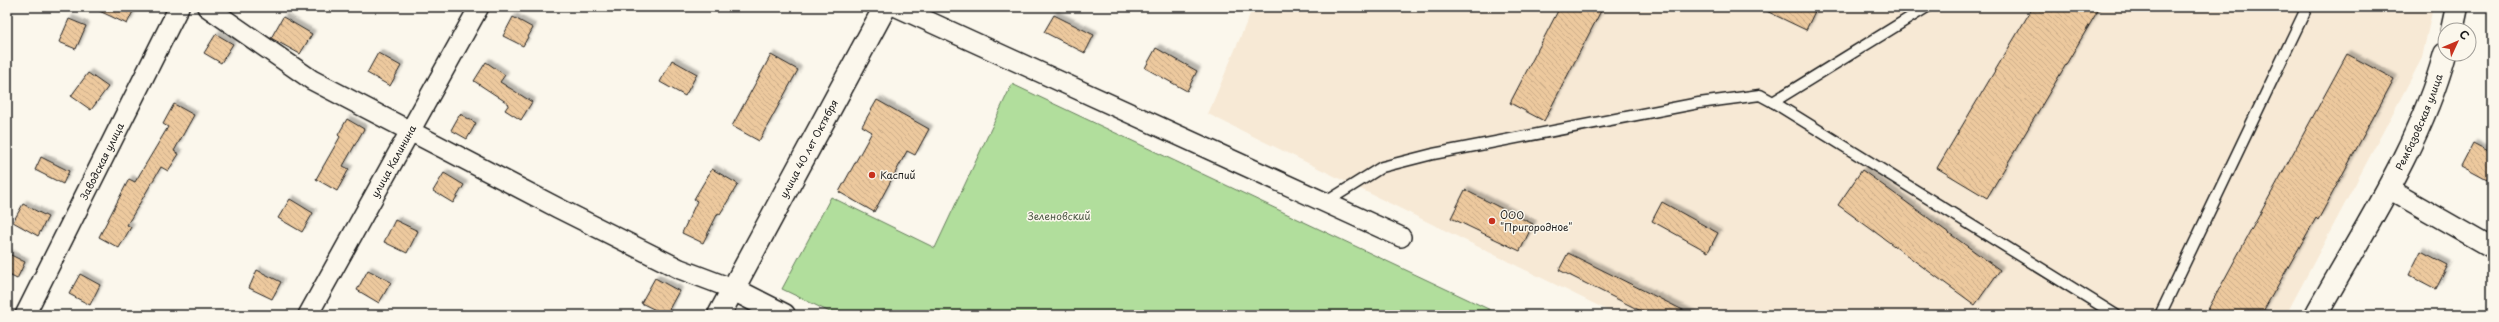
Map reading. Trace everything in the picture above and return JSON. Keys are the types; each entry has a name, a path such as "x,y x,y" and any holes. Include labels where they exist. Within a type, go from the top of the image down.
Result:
{"street":[{"name":"Заводская улица","path":"25,315 179,7"},
{"path":"206,7 312,80 571,215 680,269 733,289 784,315"},
{"name":"улица Калинина","path":"308,315 479,7"},
{"name":"улица 40 лет Октября","path":"719,315 885,7"},
{"path":"897,7 1400,237"},
{"path":"2454,22 2458,7"},
{"name":"Рембазовская улица","path":"2316,315 2416,133 2438,81 2443,62"},
{"path":"2387,188 2492,248"}],"lane":[{"path":"1773,102 1927,7"},
{"path":"2160,315 2307,7"},
{"path":"1326,202 1382,167 1433,154 1699,103 1760,95 2116,315"}],"shaded area":[{"path":"1253,7 2433,7 2422,58 2286,315 1617,315 1208,114"}],"green space":[{"name":"Зеленовский","path":"1012,84 1501,315 836,315 782,289 831,197 935,248"}],"building":[{"path":"91,7 135,7 127,24"},
{"path":"1560,7 1603,7 1544,121 1510,103"},
{"path":"1758,7 1817,7 1806,30"},
{"path":"2033,7 2100,7 1987,198 1937,168"},
{"path":"1054,15 1094,35 1085,53 1044,32"},
{"path":"283,17 312,34 300,54 271,38"},
{"path":"513,17 533,28 523,46 503,36"},
{"path":"69,19 86,26 76,49 59,42"},
{"path":"216,34 233,44 221,63 204,53"},
{"path":"1156,48 1197,71 1187,91 1145,68"},
{"path":"378,53 401,66 390,86 367,73"},
{"path":"2347,54 2394,79 2318,220 2316,218 2261,315 2205,315"},
{"path":"771,55 798,70 759,141 732,126"},
{"path":"672,60 697,74 685,96 660,82"},
{"path":"486,62 505,75 500,82 532,102 521,120 505,110 509,104 474,81"},
{"path":"88,73 108,87 91,110 71,96"},
{"path":"877,100 929,129 915,155 907,151 874,212 839,192 872,132 862,126"},
{"path":"174,104 194,115 174,151 179,154 168,171 161,167 127,225 131,227 119,248 99,237 129,179 135,182 168,127 163,124"},
{"path":"460,114 476,123 467,139 451,130"},
{"path":"347,119 364,129 343,166 349,169 337,191 316,179 340,137 338,135"},
{"path":"2473,143 2492,153 2492,171 2487,180 2461,166"},
{"path":"41,157 69,171 63,184 35,170"},
{"path":"712,169 738,184 720,214 718,213 703,243 682,233 697,201 694,199"},
{"path":"1862,170 2000,270 1975,305 1838,205"},
{"path":"444,173 464,185 453,203 433,191"},
{"name":"ООО \"Пригородное\"","path":"1465,190 1533,224 1520,251 1451,218"},
{"path":"290,199 313,213 302,232 278,218"},
{"path":"1662,202 1718,233 1708,252 1652,221"},
{"path":"23,204 48,217 38,236 13,222"},
{"path":"395,220 418,231 407,253 384,242"},
{"path":"2421,251 2448,265 2436,289 2409,275"},
{"path":"7,253 25,262 17,279 7,274"},
{"path":"1568,253 1693,315 1649,315 1559,270"},
{"path":"257,270 281,282 272,299 249,288"},
{"path":"368,270 391,282 379,303 357,290"},
{"path":"80,274 100,285 90,305 69,294"},
{"path":"655,278 679,291 666,315 641,303"}],"place":[{"name":"Каспий","path":"872,175"},
{"name":"ООО \"Пригородное\"","path":"1492,221"}]}
